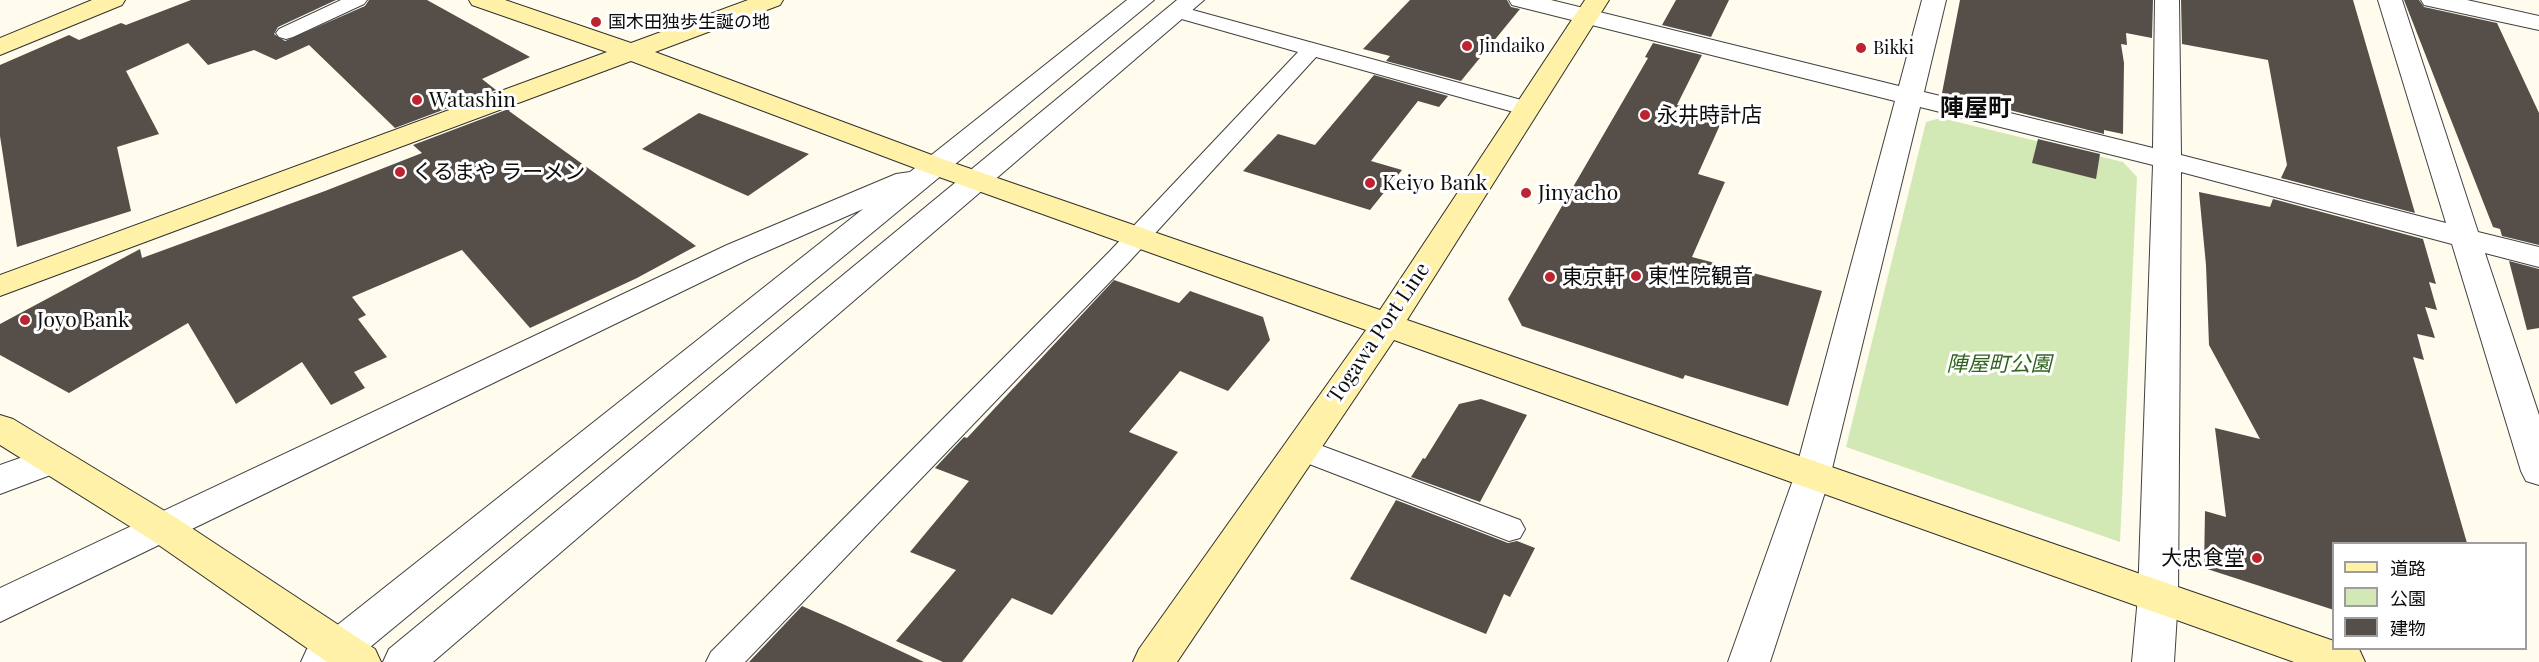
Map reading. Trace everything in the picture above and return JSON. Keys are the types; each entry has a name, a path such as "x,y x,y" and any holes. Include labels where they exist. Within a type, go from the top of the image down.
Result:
{"street":[{"path":"0,47 113,0"},
{"path":"481,0 632,52 938,167 1812,477 2344,662"},
{"path":"0,286 771,0"},
{"path":"0,428 164,529 340,658 1142,0"},
{"path":"1521,0 1592,8 1908,96 2167,160 2539,257"},
{"path":"1749,662 1812,477 1934,0"},
{"path":"2153,662 2158,597 2167,160 2167,0"},
{"path":"2390,0 2465,239 2529,411 2539,471"},
{"path":"2433,0 2539,23"},
{"path":"404,662 1185,6"},
{"name":"Togawa Port Line","path":"1154,662 1387,325 1592,8"},
{"path":"0,606 738,252 938,167"},
{"path":"0,480 51,460"}],"lane":[{"path":"286,33 357,0"},
{"path":"1185,6 1312,49 1528,109"},
{"path":"723,662 1138,237 1312,49"},
{"path":"1300,448 1509,529"}],"green space":[{"name":"陣屋町公園","path":"1941,118 2123,162 2137,177 2120,542 1846,447 1926,122"}],"building":[{"path":"191,0 336,0 278,27 274,34 285,41 365,6 369,0 427,0 530,57 482,79 496,90 395,128 309,45 276,60 254,50 208,65 188,43 126,71 159,134 117,147 131,211 17,247 0,136 0,65 69,35 79,40 121,23 126,25"},
{"path":"1410,0 1507,0 1511,7 1520,9 1461,81 1386,61 1390,56 1363,49"},
{"path":"1676,0 1729,0 1711,37 1662,25"},
{"path":"1960,0 2153,0 2152,38 2126,33 2127,45 2121,44 2124,63 2123,134 2104,130 2104,134 1942,93"},
{"path":"2181,0 2353,0 2415,213 2281,178 2287,165 2268,60 2182,44"},
{"path":"2404,0 2419,0 2424,7 2497,23 2539,113 2539,245 2502,236 2500,229 2493,227"},
{"path":"1653,43 1702,55 1677,105 1724,116 1698,174 1725,182 1692,257 1822,291 1788,406 1685,375 1683,379 1522,326 1508,299 1648,58 1645,57"},
{"path":"1374,75 1448,96 1439,107 1418,101 1371,161 1402,170 1370,210 1243,171 1278,134 1315,145"},
{"path":"511,108 509,111 696,246 637,278 530,328 462,250 352,297 366,315 358,319 387,357 354,372 365,388 331,405 302,362 236,404 188,323 69,393 0,355 0,324 140,249 142,258 325,191 422,153 413,145"},
{"path":"699,113 809,154 748,196 642,149"},
{"path":"2038,139 2100,154 2096,179 2032,163"},
{"path":"2199,192 2270,207 2273,199 2423,239 2436,284 2429,282 2437,310 2425,307 2435,338 2417,334 2424,360 2413,357 2467,542 2332,542 2332,609 2204,568 2205,511 2226,517 2215,428 2260,439 2209,345 2206,265"},
{"path":"2509,261 2539,269 2539,328 2527,330"},
{"path":"1114,280 1179,303 1190,291 1263,317 1270,340 1228,391 1180,371 1129,432 1178,452 1052,615 1012,598 962,662 943,662 896,641 956,570 910,552 969,481 935,468 964,437 967,438"},
{"path":"1481,399 1527,415 1480,502 1411,477 1423,458 1425,459 1459,404"},
{"path":"1396,500 1508,543 1517,541 1535,548 1510,597 1504,594 1486,634 1350,579"},
{"path":"802,606 845,625 924,662 749,662"}],"place":[{"name":"国木田独歩生誕の地","path":"596,22"},
{"name":"Jindaiko","path":"1467,46"},
{"name":"Bikki","path":"1861,48"},
{"name":"Watashin","path":"417,100"},
{"name":"永井時計店","path":"1645,115"},
{"name":"くるまや ラーメン","path":"400,172"},
{"name":"Keiyo Bank","path":"1370,183"},
{"name":"Jinyacho","path":"1526,193"},
{"name":"東性院観音","path":"1636,276"},
{"name":"東京軒","path":"1550,277"},
{"name":"Joyo Bank","path":"25,320"},
{"name":"大忠食堂","path":"2257,558"}],"district":[{"name":"陣屋町","path":"1976,109"}]}
